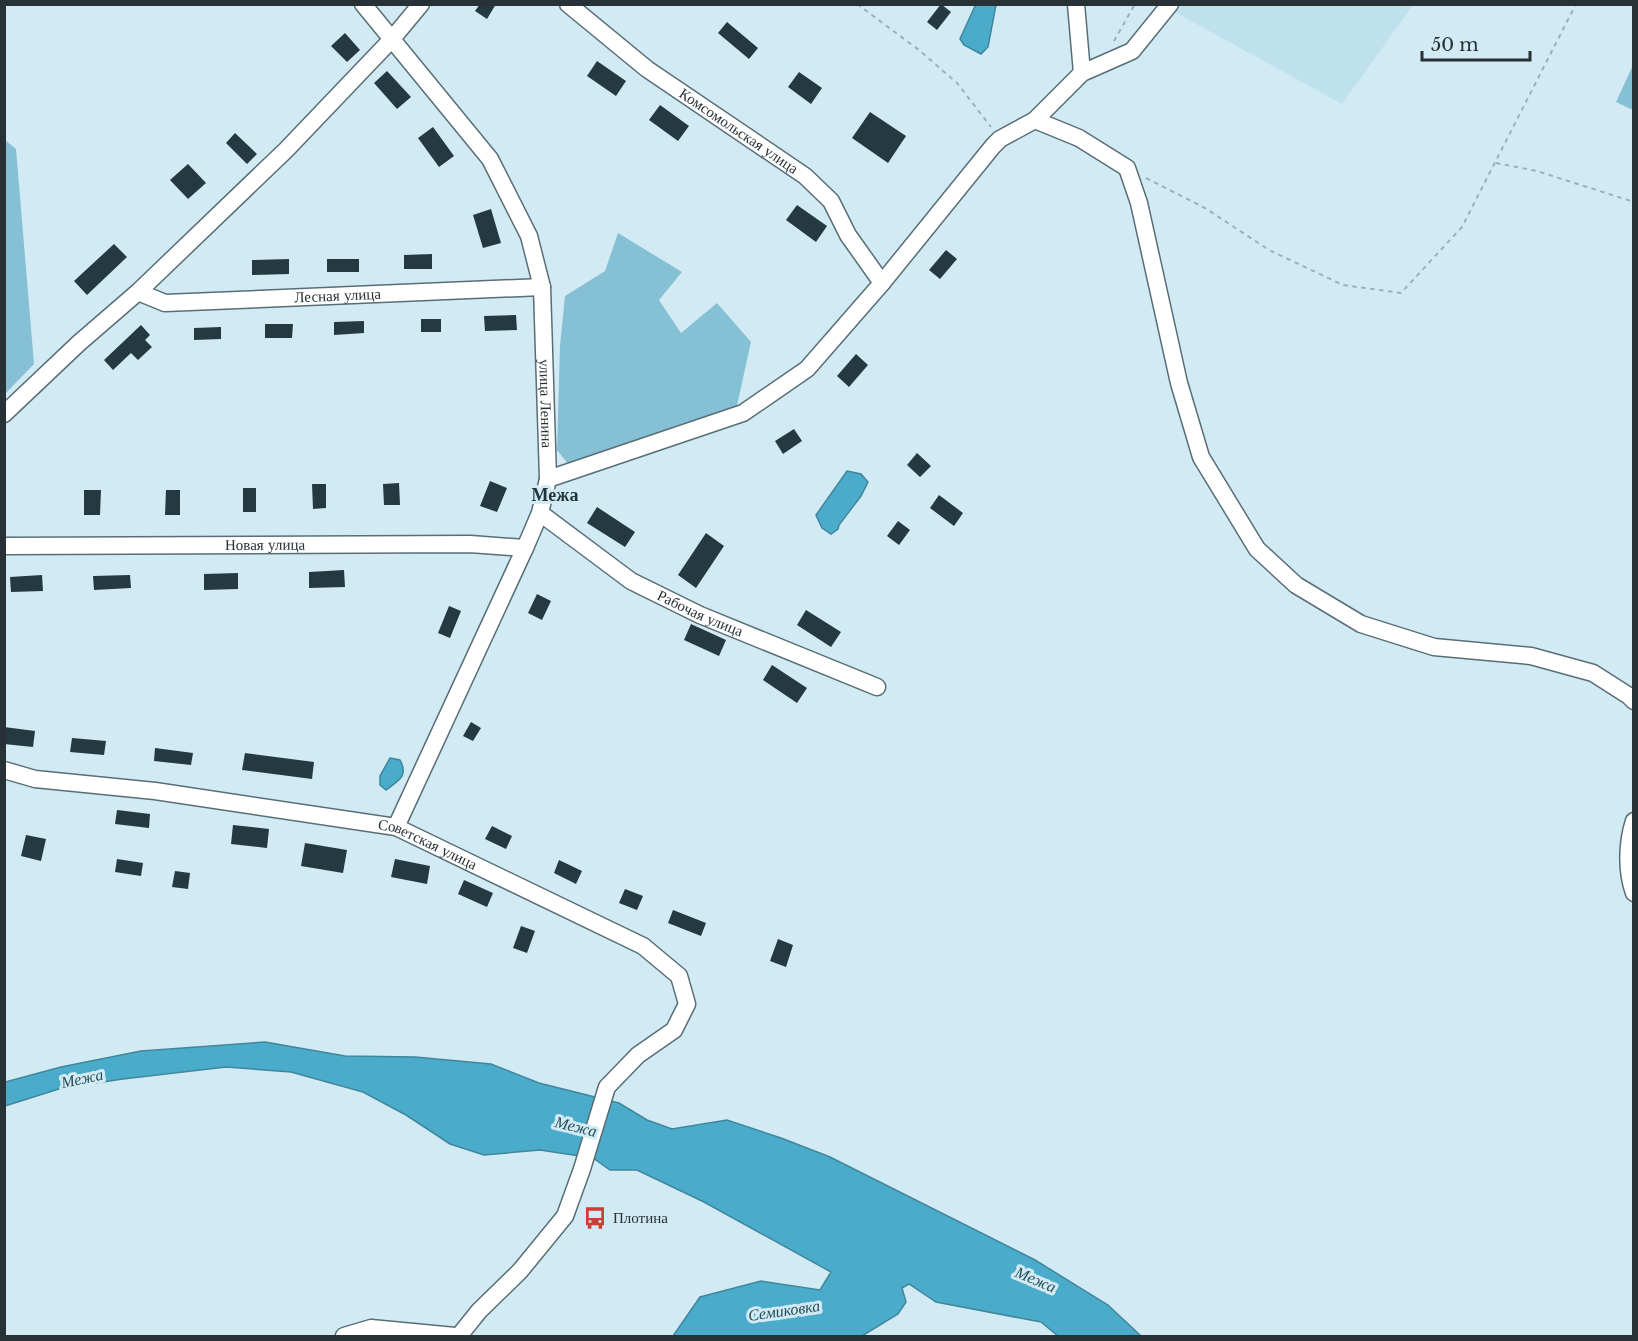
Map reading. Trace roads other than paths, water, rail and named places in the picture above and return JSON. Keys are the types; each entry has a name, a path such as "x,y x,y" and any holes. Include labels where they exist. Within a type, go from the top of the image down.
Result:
{"street":[{"name":"улица Ленина","path":"363,4 490,159 529,236 542,287 548,479 540,513 396,827"},
{"path":"4,414 79,343 138,292 286,150 392,39 421,4"},
{"name":"Комсомольская улица","path":"568,4 647,69 805,176 831,201 848,235 882,283"},
{"path":"1076,4 1082,73"},
{"path":"548,479 743,413 807,369 882,283 1000,139 1035,120 1082,73 1132,51 1170,4"},
{"path":"1035,120 1079,138 1127,168 1139,203 1179,383 1201,457 1257,549 1296,585 1361,624 1434,647 1531,656 1593,673 1634,701"},
{"name":"Лесная улица","path":"138,292 165,303 542,287"},
{"name":"Рабочая улица","path":"540,513 631,581 700,615 876,687"},
{"name":"Новая улица","path":"4,546 470,544 525,548"},
{"name":"Советская улица","path":"4,770 35,779 155,791 396,827 643,946 679,976 687,1004 674,1030 638,1055 607,1087 565,1216 520,1270 457,1336"},
{"path":"1634,821 1629,833 1629,879 1634,893"},
{"path":"344,1336 371,1328 457,1336"}],"water":[{"path":"976,4 996,5 988,47 981,54 964,45 960,39"},
{"path":"847,471 861,474 868,482 838,529 831,534 822,528 816,515"},
{"path":"390,758 400,760 403,774 386,790 380,785 380,776"},
{"name":"Семиковка","path":"265,1042 345,1056 415,1057 491,1064 539,1083 619,1103 647,1120 672,1129 727,1120 781,1138 830,1157 1035,1260 1108,1305 1141,1336 1058,1336 1041,1322 936,1302 909,1284 902,1288 906,1302 898,1314 862,1336 673,1336 700,1297 761,1281 820,1290 831,1272 704,1202 637,1170 610,1170 593,1158 540,1150 484,1155 450,1144 406,1115 363,1092 291,1072 226,1067 123,1079 62,1088 5,1106 5,1082 61,1067 141,1051"}],"place":[{"name":"Плотина","path":"595,1218"}],"district":[{"name":"Межа","path":"555,495"}]}
